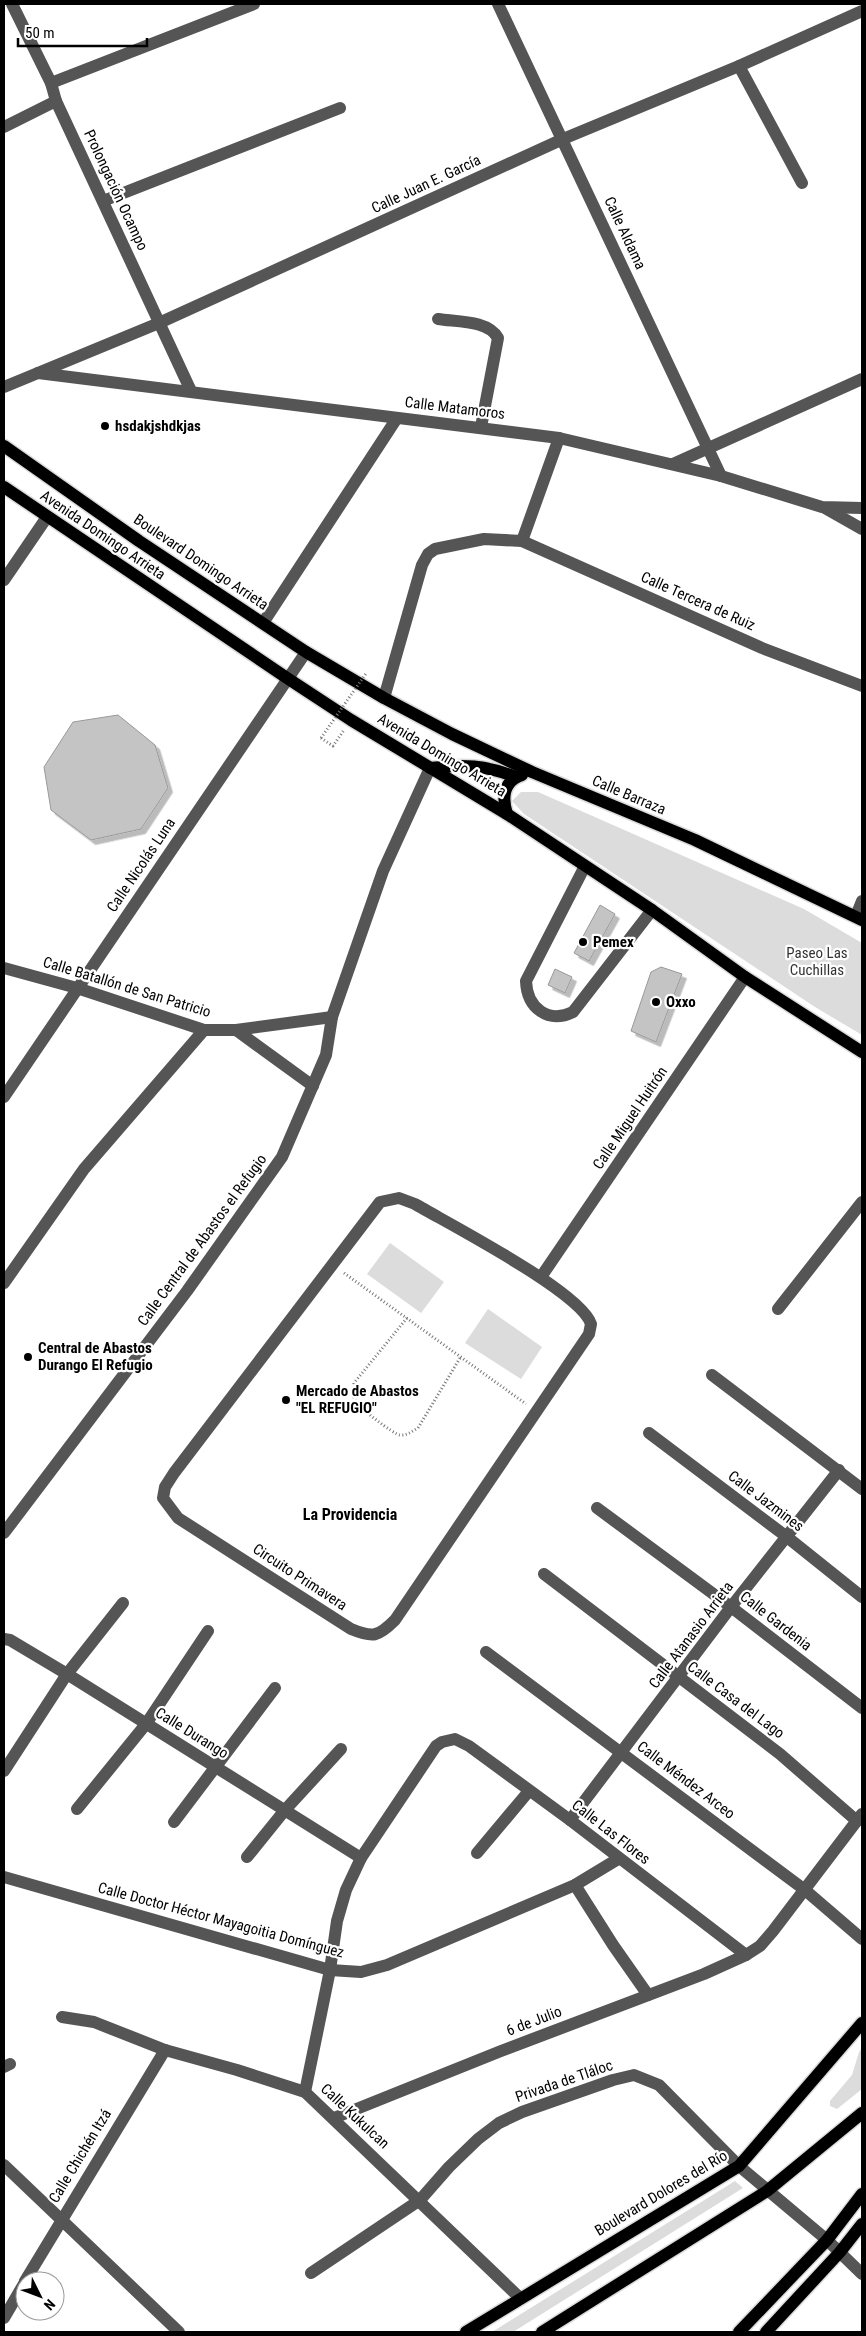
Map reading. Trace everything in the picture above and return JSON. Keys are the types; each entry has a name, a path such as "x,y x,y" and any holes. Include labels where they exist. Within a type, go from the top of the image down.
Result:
{"main road":[{"name":"Boulevard Domingo Arrieta","path":"4,446 139,542 306,652 384,698"},
{"name":"Avenida Domingo Arrieta","path":"4,487 287,678 507,814 652,910 745,977 862,1052"},
{"name":"Calle Barraza","path":"384,698 452,734 532,772 695,840 859,918"},
{"path":"430,768 463,765 480,766 516,777 532,772"},
{"path":"507,814 503,802 505,792 516,777"},
{"name":"Boulevard Dolores del Río","path":"466,2332 739,2166 862,2022"},
{"path":"546,2331 767,2191 862,2112"},
{"path":"738,2332 827,2240 862,2194"},
{"path":"766,2332 840,2252 862,2224"}],"street":[{"name":"Prolongación Ocampo","path":"12,4 52,83 56,101 191,391"},
{"path":"52,83 254,4"},
{"name":"Calle Aldama","path":"498,4 721,476"},
{"name":"Calle Juan E. García","path":"4,387 159,323 563,139 739,66 862,10"},
{"path":"739,66 802,183"},
{"path":"4,127 56,101"},
{"path":"103,201 340,108"},
{"path":"438,320 484,326 494,331 498,338 481,427"},
{"name":"Calle Matamoros","path":"37,373 560,438 721,476 822,507 862,508"},
{"path":"673,464 862,379"},
{"path":"263,623 397,418"},
{"path":"384,698 422,565 428,554 435,549 484,539 522,541 560,438"},
{"path":"822,507 862,528"},
{"path":"4,580 47,517"},
{"name":"Calle Tercera de Ruiz","path":"522,541 762,648 862,686"},
{"name":"Calle Nicolás Luna","path":"4,1097 306,652"},
{"name":"Calle Central de Abastos el Refugio","path":"4,1533 187,1291 282,1157 326,1055 332,1017 383,871 430,768"},
{"path":"585,866 526,982 530,1002 550,1016 563,1017 573,1012 652,910"},
{"path":"859,918 862,901"},
{"name":"Calle Batallón de San Patricio","path":"4,968 77,988 204,1030 236,1030 332,1017"},
{"name":"Calle Miguel Huitrón","path":"541,1277 745,977"},
{"path":"4,1283 84,1169 204,1030"},
{"path":"236,1030 313,1086"},
{"name":"Circuito Primavera","path":"399,1198 415,1204 541,1277 583,1309 589,1316 592,1324 589,1334 538,1412 395,1620 386,1630 375,1636 366,1635 351,1629 178,1518 163,1498 165,1487 332,1264 380,1202 399,1198"},
{"path":"778,1309 862,1202"},
{"path":"712,1375 862,1488"},
{"name":"Calle Jazmines","path":"649,1433 787,1537 862,1598"},
{"name":"Calle Atanasio Arrieta","path":"570,1820 731,1607 838,1470"},
{"name":"Calle Gardenia","path":"597,1508 731,1607 862,1708"},
{"name":"Calle Casa del Lago","path":"544,1574 780,1754 860,1818"},
{"path":"4,1771 67,1674 123,1603"},
{"path":"77,1809 146,1724 208,1631"},
{"name":"Calle Durango","path":"4,1640 10,1640 67,1674 361,1858"},
{"name":"Calle Méndez Arceo","path":"486,1652 805,1890 862,1939"},
{"path":"174,1822 275,1688"},
{"name":"Calle Las Flores","path":"361,1858 436,1746 455,1739 469,1746 570,1820 618,1859 746,1956"},
{"path":"247,1857 341,1749"},
{"path":"477,1853 529,1791"},
{"name":"6 de Julio","path":"334,2118 746,1956 760,1946 860,1818"},
{"path":"305,2092 330,1970 337,1921 346,1890 361,1858"},
{"name":"Calle Doctor Héctor Mayagoitia Domínguez","path":"4,1877 330,1970 360,1972 387,1965 575,1885 618,1859"},
{"path":"575,1885 613,1945 648,1995"},
{"name":"Calle Kukulcan","path":"62,2017 94,2022 165,2050 237,2070 305,2092 420,2200 520,2298"},
{"name":"Calle Chichén Itzá","path":"31,2271 165,2050"},
{"name":"Privada de Tláloc","path":"311,2273 420,2200 449,2167 478,2139 499,2123 522,2112 613,2080 634,2075 659,2085 739,2166 827,2240 862,2274"},
{"path":"4,2165 174,2331"},
{"name":"Calle Chichén Itzá","path":"4,2318 15,2299"}],"path":[{"path":"333,746 321,738 367,672"},
{"path":"332,1264 460,1358 538,1412"},
{"path":"407,1318 354,1383 352,1393 356,1403 367,1412 398,1435 407,1435 418,1428 460,1358"}],"green space":[{"name":"Paseo Las Cuchillas","path":"521,792 538,792 804,909 862,943 862,1035 815,1007 524,814 512,801"},
{"path":"390,1243 444,1282 421,1313 367,1274"},
{"path":"488,1309 542,1347 521,1379 465,1343"},
{"path":"862,2048 862,2089 837,2109 830,2106 830,2101 852,2075"},
{"path":"735,2181 743,2188 513,2332 492,2332"}],"building":[{"path":"118,715 155,745 168,788 141,829 91,840 51,810 44,767 73,722"},
{"path":"600,905 615,914 589,961 574,953"},
{"name":"Oxxo","path":"661,967 682,974 656,1042 631,1031 651,972"},
{"path":"555,969 572,977 565,993 548,985"}],"place":[{"name":"hsdakjshdkjas","path":"105,426"},
{"name":"Pemex","path":"583,942"},
{"name":"Oxxo","path":"656,1002"},
{"name":"Central de Abastos Durango El Refugio","path":"28,1357"},
{"name":"Mercado de Abastos \"EL REFUGIO\"","path":"286,1400"}],"district":[{"name":"La Providencia","path":"350,1514"}]}
